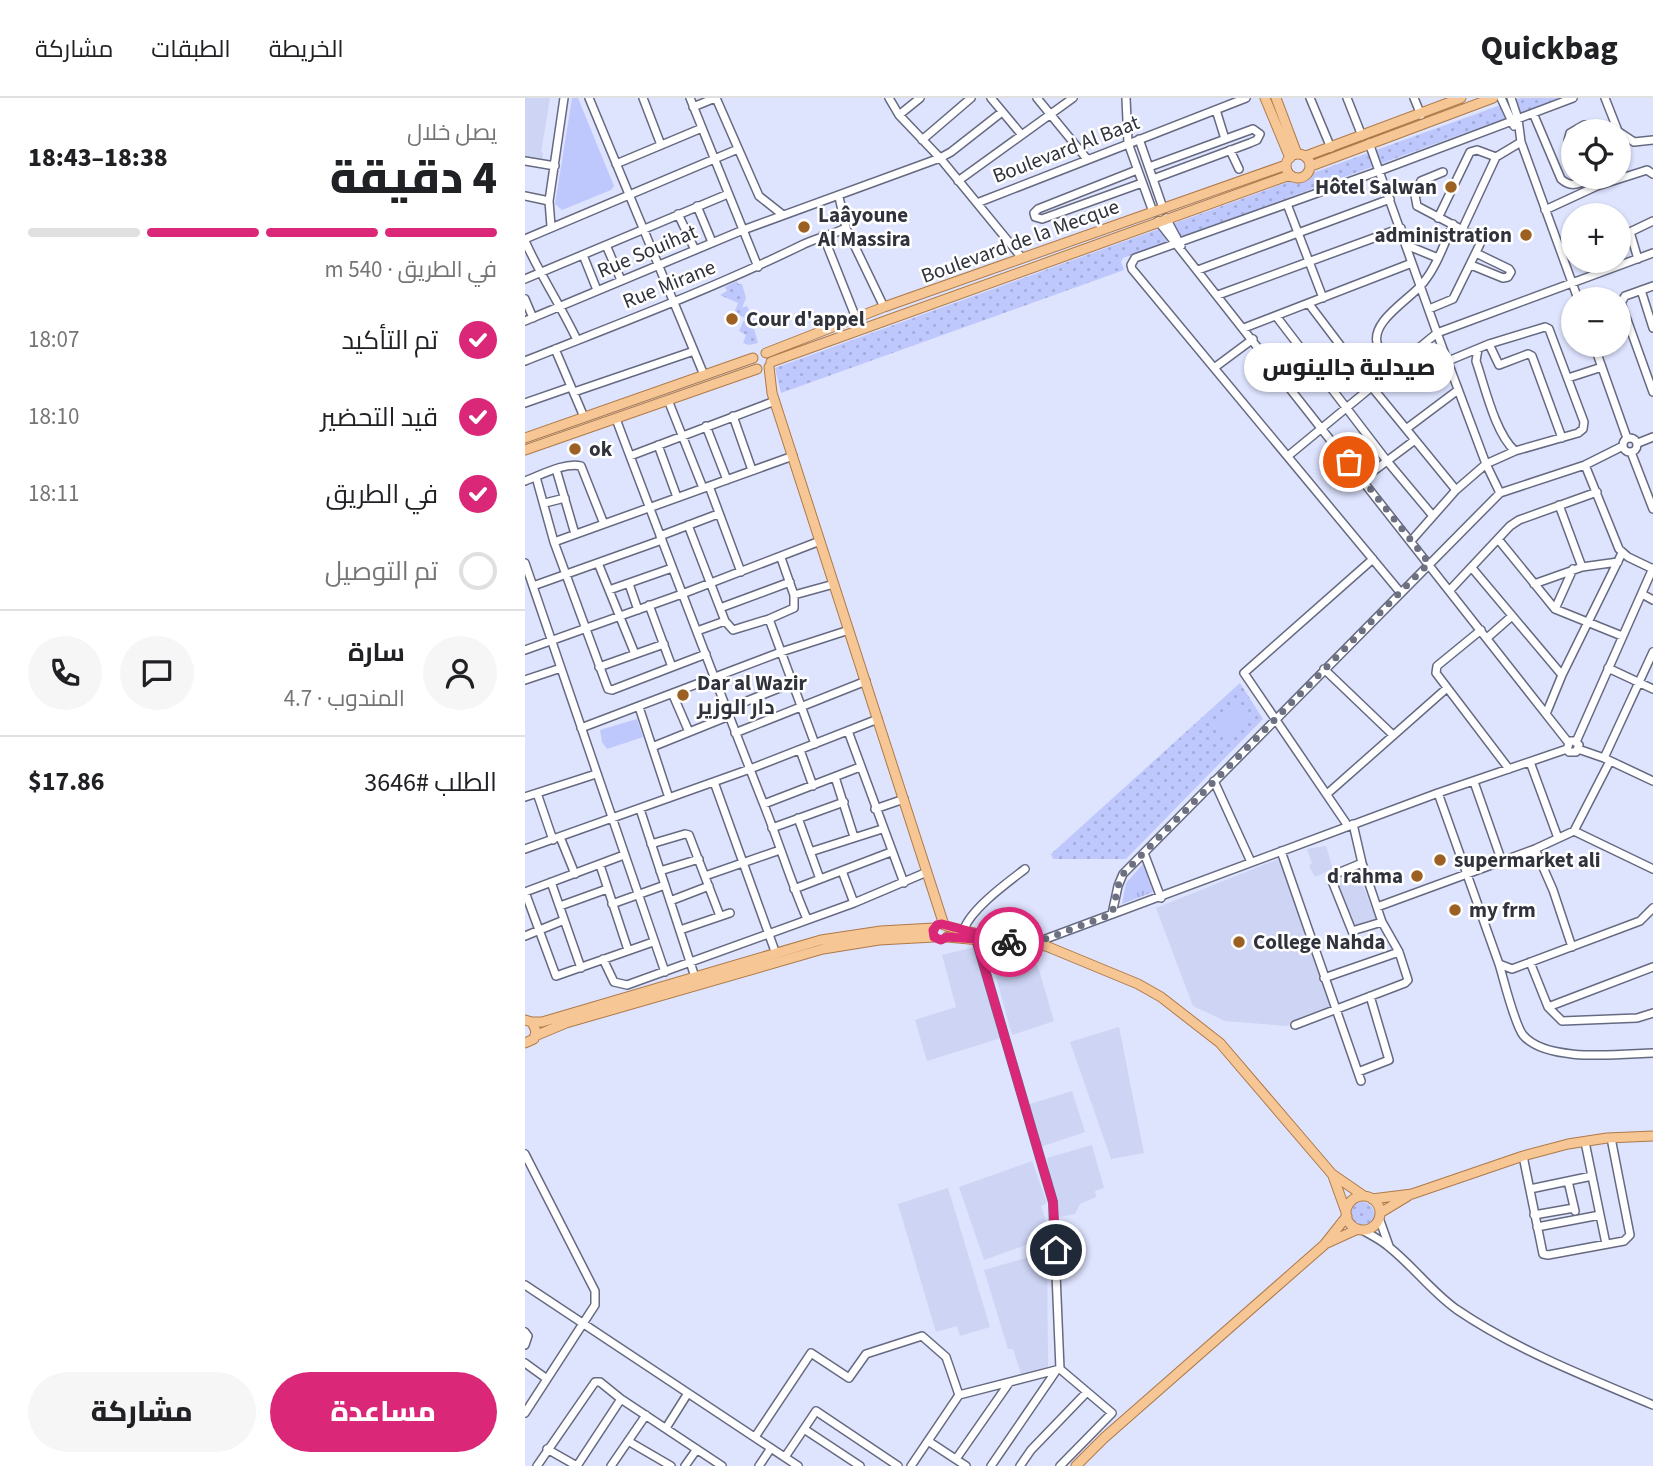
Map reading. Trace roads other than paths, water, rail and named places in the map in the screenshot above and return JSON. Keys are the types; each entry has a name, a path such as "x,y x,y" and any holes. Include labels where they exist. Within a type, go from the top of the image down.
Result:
{"main road":[{"path":"1265,98 1295,158 1311,166"},
{"name":"Boulevard de la Mecque","path":"525,450 1290,175 1302,178 1308,174 1311,166 1461,98"},
{"name":"Boulevard de la Mecque","path":"764,365 856,318 884,307 1153,212 1295,158 1366,140 1493,98"},
{"path":"1278,99 1295,158 1290,175"},
{"path":"525,438 753,358 759,353 931,884 941,940 947,937 1032,944 1057,950 1138,984 1181,1012 1220,1043 1332,1174 1378,1205 1380,1215"},
{"path":"753,358 753,366 764,365"},
{"path":"525,1043 566,1023 823,949 939,929"},
{"path":"528,1018 542,1022 848,935 964,929 999,941"},
{"path":"528,1018 536,1031 535,1036"},
{"path":"1076,1466 1104,1438 1324,1245 1347,1215 1352,1201 1412,1194 1523,1156 1585,1142 1653,1136"},
{"path":"1332,1174 1347,1215 1353,1226 1360,1229"},
{"path":"1324,1245 1360,1229 1373,1227 1380,1215 1412,1194"}],"street":[{"path":"551,226 549,201 564,98"},
{"path":"590,98 704,375"},
{"path":"643,98 661,145"},
{"path":"690,98 758,267"},
{"path":"694,107 716,98 759,196 783,215"},
{"path":"889,98 899,115 940,158 1022,258"},
{"path":"899,115 920,98"},
{"path":"922,140 971,98"},
{"path":"991,98 1021,134"},
{"path":"1037,98 1087,159"},
{"path":"958,181 1073,98"},
{"path":"1126,98 1128,143 1153,212"},
{"name":"Boulevard Al Baat","path":"977,203 1246,98"},
{"path":"1310,98 1331,148"},
{"path":"1347,98 1390,199 1458,390 1500,493"},
{"path":"1414,98 1421,115"},
{"path":"1501,98 1519,131 1573,287"},
{"path":"1511,98 1514,121"},
{"path":"1400,592 1131,267 1135,258 1179,246 1573,98"},
{"path":"1605,98 1613,119"},
{"path":"1216,110 1225,139"},
{"name":"Rue Souihat","path":"529,320 743,230 940,158 1002,112"},
{"path":"1533,113 1561,179"},
{"path":"616,164 702,128"},
{"path":"1149,167 1253,129 1259,131 1260,136 1257,139 1153,179"},
{"path":"1139,139 1163,208"},
{"path":"1631,140 1653,140"},
{"path":"1462,230 1496,157 1521,142"},
{"path":"577,340 561,307 539,273 525,240 551,226 738,149"},
{"path":"1230,150 1239,169"},
{"path":"1438,218 1470,152 1477,150 1496,157"},
{"path":"525,161 555,166"},
{"path":"1137,170 1038,209 1034,213 1035,217 1042,219 1142,183"},
{"path":"1631,175 1647,170 1653,174"},
{"path":"1429,309 1453,299 1480,241 1419,209 1415,203 1415,195 1421,181 1443,172"},
{"path":"1545,209 1590,189"},
{"path":"525,279 728,194"},
{"path":"525,196 549,201"},
{"path":"839,197 846,228 884,307"},
{"path":"1198,270 1390,199"},
{"path":"1287,205 1323,298"},
{"path":"697,206 712,243"},
{"path":"678,214 695,250"},
{"path":"1162,220 1179,246 1572,746 1653,781"},
{"path":"1637,259 1630,232 1653,221"},
{"path":"1391,370 1376,344 1378,331 1384,320 1421,286 1432,271 1453,225"},
{"name":"Rue Mirane","path":"525,361 674,302 758,267 823,235 846,228"},
{"path":"1218,295 1401,228"},
{"path":"823,235 856,318"},
{"path":"606,245 621,280"},
{"path":"1406,245 1438,258"},
{"path":"1471,265 1503,278 1509,277 1509,269 1476,253"},
{"path":"1287,456 1437,333 1653,253"},
{"path":"583,255 597,290"},
{"path":"1244,328 1412,263"},
{"path":"1653,286 1625,296 1621,303 1653,392"},
{"path":"1641,290 1653,328"},
{"path":"525,299 529,320"},
{"path":"1308,304 1456,490"},
{"path":"1276,316 1345,408 1433,516"},
{"path":"1411,541 1456,490 1486,464 1515,451 1581,431 1584,422 1549,329 1545,327 1489,344 1448,361"},
{"path":"1214,368 1252,339"},
{"path":"1489,344 1499,365 1528,354 1532,356 1562,438"},
{"path":"555,349 584,417"},
{"path":"1478,349 1476,360 1500,429 1508,445 1515,451"},
{"path":"525,392 527,402 694,351"},
{"path":"1598,357 1627,438"},
{"path":"1568,378 1602,367"},
{"path":"1406,429 1458,390"},
{"path":"630,456 774,397"},
{"path":"668,400 741,572"},
{"path":"733,416 752,470"},
{"path":"616,419 807,919"},
{"path":"706,426 727,480"},
{"path":"1623,446 1623,441 1632,437 1638,443"},
{"path":"1638,443 1653,437"},
{"path":"1363,480 1415,440"},
{"path":"1631,452 1637,448 1638,443"},
{"path":"658,445 677,497"},
{"path":"1623,446 1631,452 1653,509"},
{"path":"1112,914 1123,874 1500,493 1585,465 1623,446"},
{"path":"554,542 793,456"},
{"path":"525,481 577,464 581,466 604,524"},
{"path":"1032,944 1572,746 1653,568 1622,553 1585,465"},
{"path":"556,470 575,534"},
{"path":"536,477 565,575 607,688 613,691 706,654"},
{"path":"1450,590 1518,520 1597,492"},
{"path":"545,503 565,498"},
{"path":"1559,505 1582,567"},
{"path":"533,586 598,563 718,514"},
{"path":"688,525 725,621 733,630 794,608 795,595 781,558"},
{"path":"1498,539 1555,609 1622,636"},
{"path":"525,650 781,558 820,541"},
{"path":"1546,714 1562,675 1622,553"},
{"path":"1295,1025 1409,980 1399,952 1382,922 1351,825 1244,673 1373,559"},
{"path":"1534,584 1573,569 1618,562"},
{"path":"525,563 665,972"},
{"path":"598,563 635,654"},
{"path":"609,590 673,568"},
{"path":"1472,568 1562,675"},
{"path":"1555,609 1573,569"},
{"path":"720,608 790,582"},
{"path":"795,595 834,583"},
{"path":"629,584 638,610"},
{"path":"1642,594 1653,600"},
{"path":"649,605 672,667"},
{"path":"1487,638 1512,616"},
{"path":"769,619 815,744"},
{"path":"697,631 725,621"},
{"path":"581,728 781,652 849,630"},
{"path":"1481,631 1437,666 1436,673 1509,769"},
{"path":"599,667 664,644"},
{"path":"1377,907 1501,859 1535,849 1574,831 1653,652"},
{"path":"525,680 561,668"},
{"path":"1608,668 1653,689"},
{"path":"1324,669 1393,735"},
{"path":"736,733 866,681"},
{"path":"652,747 792,683"},
{"path":"1327,794 1447,688"},
{"path":"673,695 689,732"},
{"path":"639,707 669,798"},
{"path":"525,849 715,782 878,719"},
{"path":"848,731 904,883"},
{"path":"800,750 813,786"},
{"path":"1530,761 1558,838"},
{"path":"764,804 860,767"},
{"path":"525,797 596,774"},
{"path":"835,777 854,837"},
{"path":"1214,781 1251,862"},
{"path":"715,782 776,954"},
{"path":"1474,782 1501,859"},
{"path":"537,793 575,874"},
{"path":"1438,793 1522,1033 1533,1044 1564,1053 1653,1053"},
{"path":"875,809 904,799"},
{"path":"772,828 844,802"},
{"path":"640,809 695,977"},
{"path":"798,818 820,879"},
{"path":"810,852 882,829"},
{"path":"1574,831 1653,869"},
{"path":"651,844 688,834 691,836 720,916"},
{"path":"1535,849 1572,947"},
{"path":"705,876 780,850"},
{"path":"1281,851 1361,1081"},
{"path":"794,889 891,852"},
{"path":"1144,853 1161,898"},
{"path":"624,855 526,892 538,932 554,975 558,976 653,942"},
{"path":"660,871 699,859"},
{"path":"1362,863 1333,875 1332,881 1352,931 1382,922"},
{"path":"600,865 628,950"},
{"path":"964,929 967,922 1000,889 1025,869"},
{"path":"842,871 854,903"},
{"path":"603,959 614,982 622,985 854,903 927,872"},
{"path":"551,882 581,968"},
{"path":"612,904 665,885"},
{"path":"670,901 709,886"},
{"path":"560,906 607,889"},
{"path":"1499,964 1512,970 1640,921 1653,908"},
{"path":"680,930 730,913"},
{"path":"525,936 564,920"},
{"path":"976,939 1053,1202 1058,1370 991,1466"},
{"path":"1324,978 1399,952"},
{"path":"1530,962 1548,1007 1559,1019 1566,1022 1637,1018 1653,1013"},
{"path":"1548,1007 1653,967"},
{"path":"1358,1072 1389,1060 1370,996"},
{"path":"1523,1156 1545,1255 1624,1241 1630,1235 1611,1138"},
{"path":"1585,1142 1606,1244"},
{"path":"525,1154 595,1291 595,1305 525,1413"},
{"path":"1530,1189 1592,1176"},
{"path":"1567,1181 1577,1220"},
{"path":"1534,1215 1574,1208"},
{"path":"1380,1215 1389,1247"},
{"path":"1537,1227 1600,1215"},
{"path":"1360,1229 1389,1247 1428,1286 1483,1326 1538,1354 1653,1405"},
{"path":"525,1285 798,1466"},
{"path":"525,1332 529,1336 525,1345"},
{"path":"755,1437 811,1353 849,1378 866,1354 922,1336 946,1357 959,1395"},
{"path":"525,1363 547,1379"},
{"path":"911,1466 959,1395 1058,1370"},
{"path":"1058,1370 1112,1413 1060,1466"},
{"path":"537,1466 595,1382 600,1382 722,1466"},
{"path":"956,1459 1009,1382"},
{"path":"1020,1466 1031,1450 1087,1392"},
{"path":"666,1429 688,1393"},
{"path":"547,1449 577,1466 621,1399"},
{"path":"785,1457 816,1411 898,1466"},
{"path":"611,1466 646,1415"},
{"path":"804,1429 860,1466"},
{"path":"628,1441 671,1466"},
{"path":"929,1441 966,1466"},
{"path":"759,1466 772,1448"},
{"path":"685,1466 697,1449"}],"place":[{"name":"Hôtel Salwan","path":"1451,187"},
{"name":"Laâyoune Al Massira","path":"804,227"},
{"name":"administration","path":"1526,235"},
{"name":"Cour d'appel","path":"732,319"},
{"name":"ok","path":"575,449"},
{"name":"صيدلية جالينوس","path":"1349,462"},
{"name":"Dar al Wazir دار الوزير","path":"683,695"},
{"name":"supermarket ali","path":"1440,860"},
{"name":"d rahma","path":"1417,876"},
{"name":"my frm","path":"1455,910"},
{"name":"College Nahda","path":"1239,942"}]}
